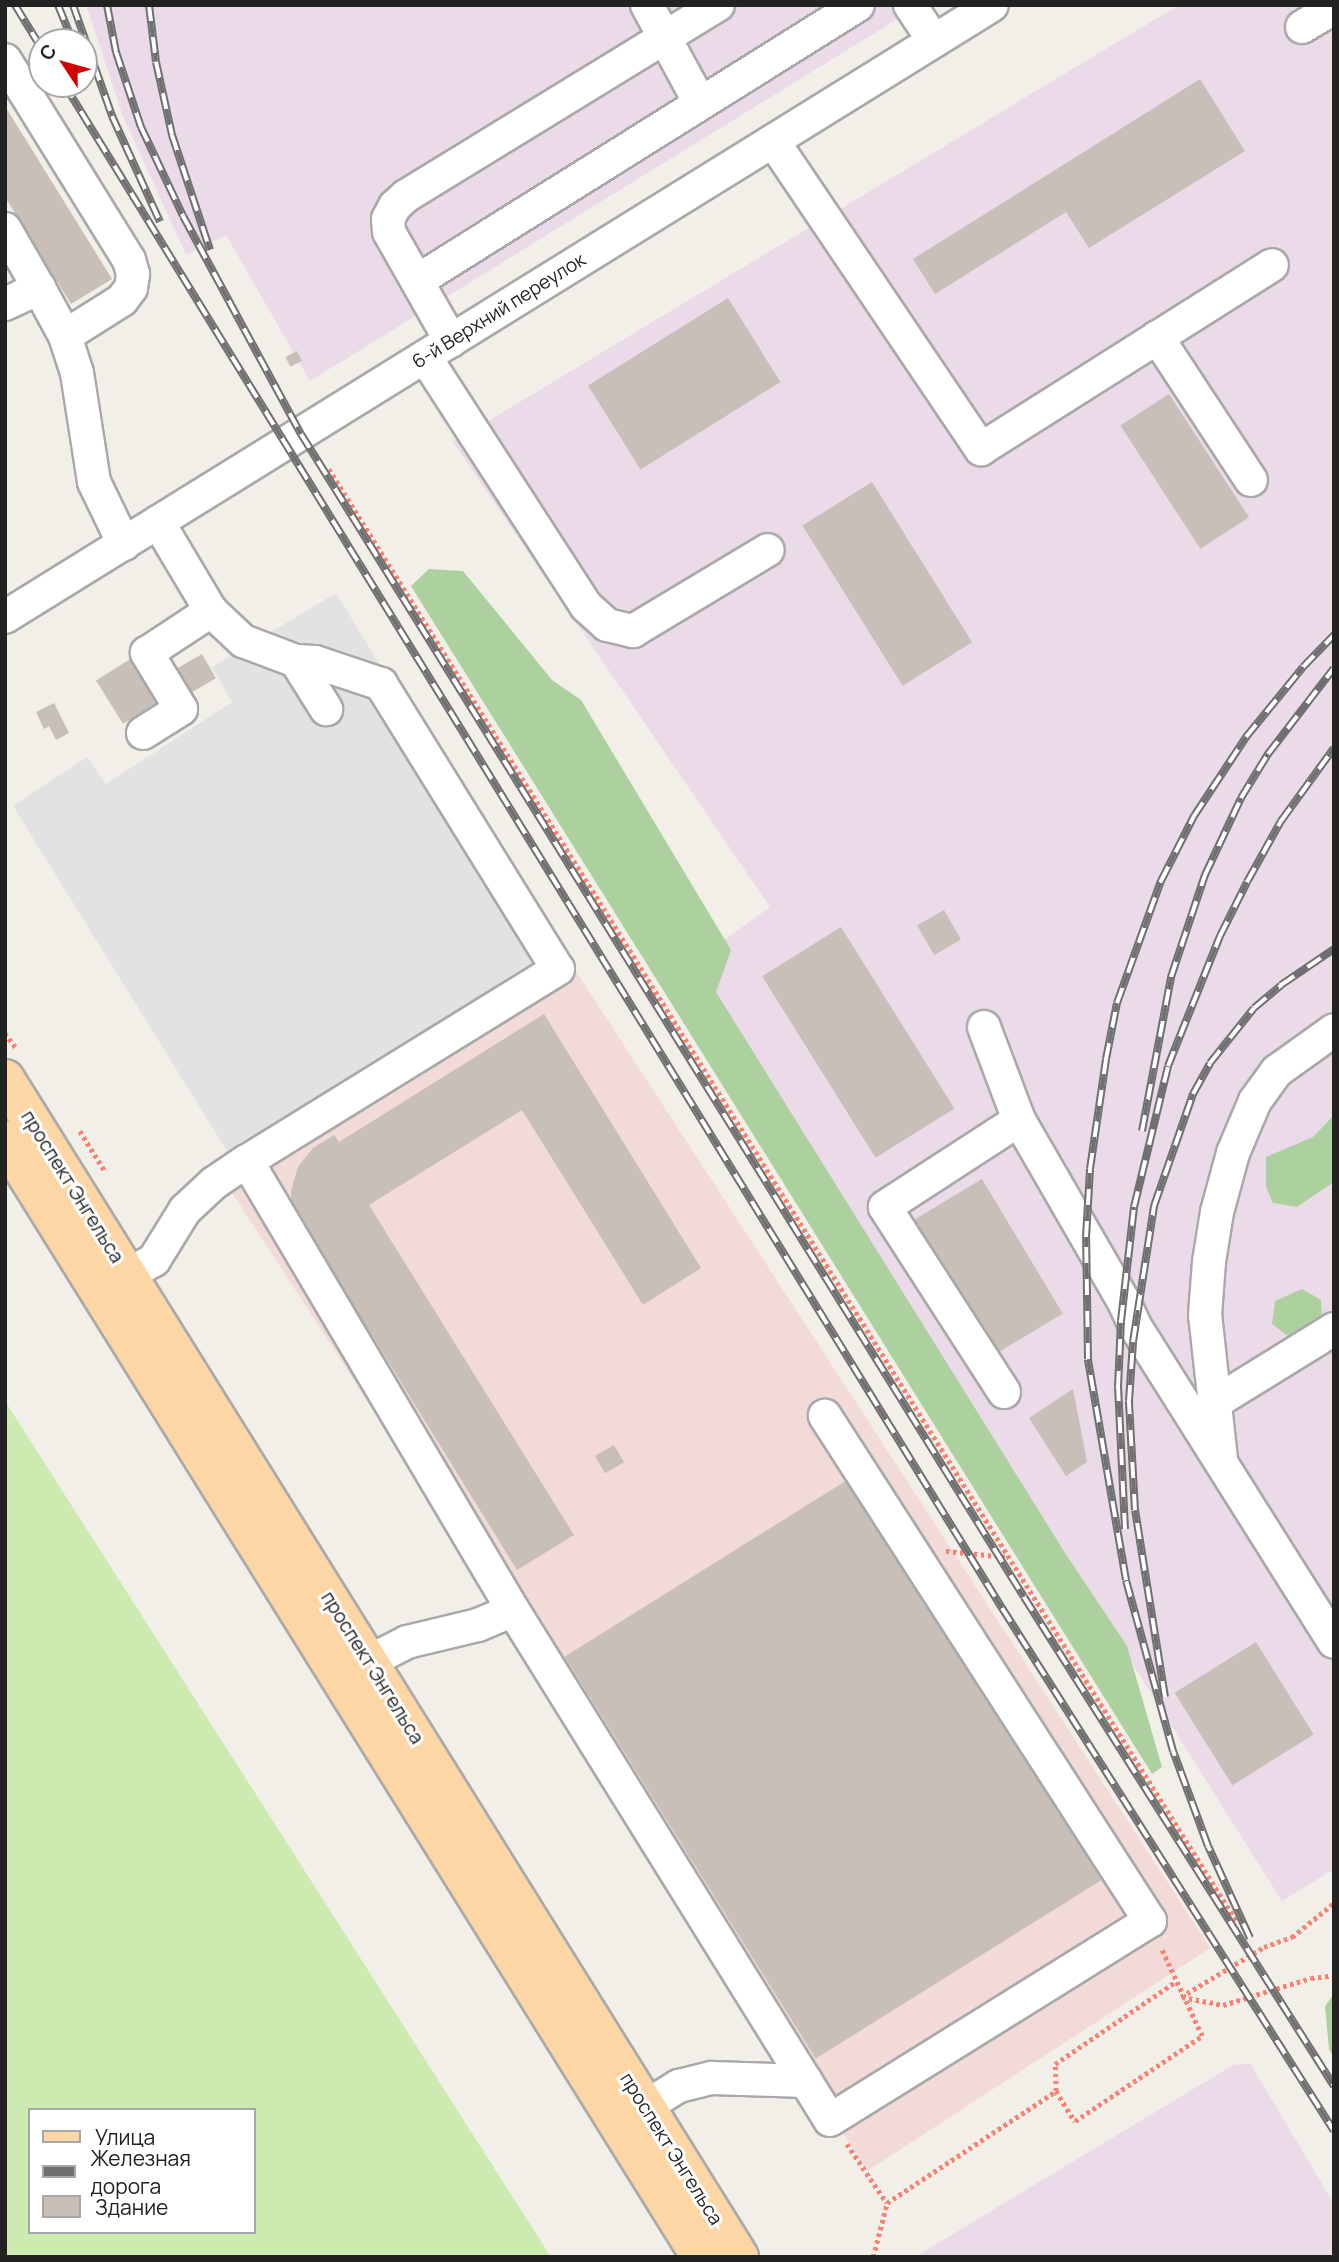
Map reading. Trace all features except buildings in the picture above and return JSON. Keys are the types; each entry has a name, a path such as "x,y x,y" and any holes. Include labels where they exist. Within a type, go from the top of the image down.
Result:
{"main road":[{"name":"проспект Энгельса","path":"5,1079 738,2257"},
{"name":"проспект Энгельса","path":"5,1140 701,2257"}],"street":[{"path":"647,5 700,103"},
{"path":"451,341 389,232 388,219 406,196 718,5"},
{"path":"417,281 858,5"},
{"path":"910,5 934,41"},
{"name":"6-й Верхний переулок","path":"5,617 992,5"},
{"path":"1302,27 1334,8"},
{"path":"5,60 129,260 133,274 131,288 122,300 65,337"},
{"path":"773,141 981,449 1272,265"},
{"path":"5,229 65,337 77,373 94,482 124,544"},
{"path":"5,304 39,288"},
{"path":"1157,337 1251,480"},
{"path":"425,357 586,606 607,625 633,631 768,550"},
{"path":"127,1275 154,1260 185,1210 214,1183 558,969 382,684 315,662 296,662 243,641 211,611 158,522"},
{"path":"144,733 181,709 147,653 211,611"},
{"path":"296,662 326,709"},
{"path":"984,1027 1019,1120 1124,1300 1135,1326 1334,1642"},
{"path":"1222,1467 1205,1315 1209,1262 1217,1212 1233,1153 1255,1101 1277,1071 1334,1030"},
{"path":"1004,1392 885,1207 1019,1120"},
{"path":"247,1161 513,1610 831,2120 1150,1921 825,1416"},
{"path":"1216,1402 1334,1329"},
{"path":"368,1662 407,1642 478,1625 513,1610"},
{"path":"645,2107 679,2086 712,2078 806,2081"}],"path":[{"path":"329,469 1237,1922"},
{"path":"918,1560 933,1550 1008,1557"},
{"path":"1181,1997 1264,1947 1292,1937 1324,1914 1334,1903"},
{"path":"1150,1921 1175,1982 1181,1997 1202,2036 1075,2121 1056,2091 1055,2064 1175,1982"},
{"path":"1181,1997 1223,2005 1311,1978 1334,1975"},
{"path":"876,2256 877,2235 887,2203 1056,2091"},
{"path":"831,2120 887,2203"}],"shaded area":[{"path":"86,5 920,5 310,381 226,235 186,255 122,114 98,41 98,28 94,28"},
{"path":"1179,5 1334,5 1334,1869 1282,1901 691,964 770,907 453,442"},
{"path":"336,593 566,970 240,1172 13,806 87,757 106,784 232,702 212,667"},
{"path":"559,945 1210,1948 867,2171 216,1168"},
{"path":"1250,2063 1334,2204 1334,2257 915,2257 1233,2065"}],"green space":[{"path":"429,569 463,571 552,680 581,700 731,950 716,992 1067,1556 1127,1646 1162,1767 1152,1774 411,586"},
{"path":"1334,1115 1334,1182 1297,1207 1273,1203 1266,1187 1266,1157 1313,1137"},
{"path":"1302,1289 1321,1300 1322,1320 1292,1339 1272,1324 1275,1301"},
{"path":"5,1401 551,2257 5,2257"},
{"path":"1334,1994 1334,2057 1329,2049 1325,2006"}],"railway":[{"path":"15,5 29,28"},
{"path":"58,5 67,28"},
{"path":"73,5 112,116 160,222"},
{"path":"107,5 116,52 141,127 183,216 301,434 1024,1597 1334,2086"},
{"path":"149,5 156,62 172,135 210,250"},
{"path":"73,98 1002,1608 1334,2131"},
{"path":"1250,1938 1208,1846 1173,1751 1126,1580 1088,1359 1086,1237 1090,1169 1117,1003 1161,881 1194,816 1246,737 1303,667 1334,635"},
{"path":"1142,1131 1171,977 1205,875 1241,798 1268,754 1334,668"},
{"path":"1125,1529 1118,1387 1121,1321 1134,1207 1168,1066 1220,936 1247,882 1281,821 1334,748"},
{"path":"1165,1697 1135,1510 1129,1401 1133,1342 1154,1206 1193,1094 1210,1063 1254,1008 1281,985 1334,949"}]}
